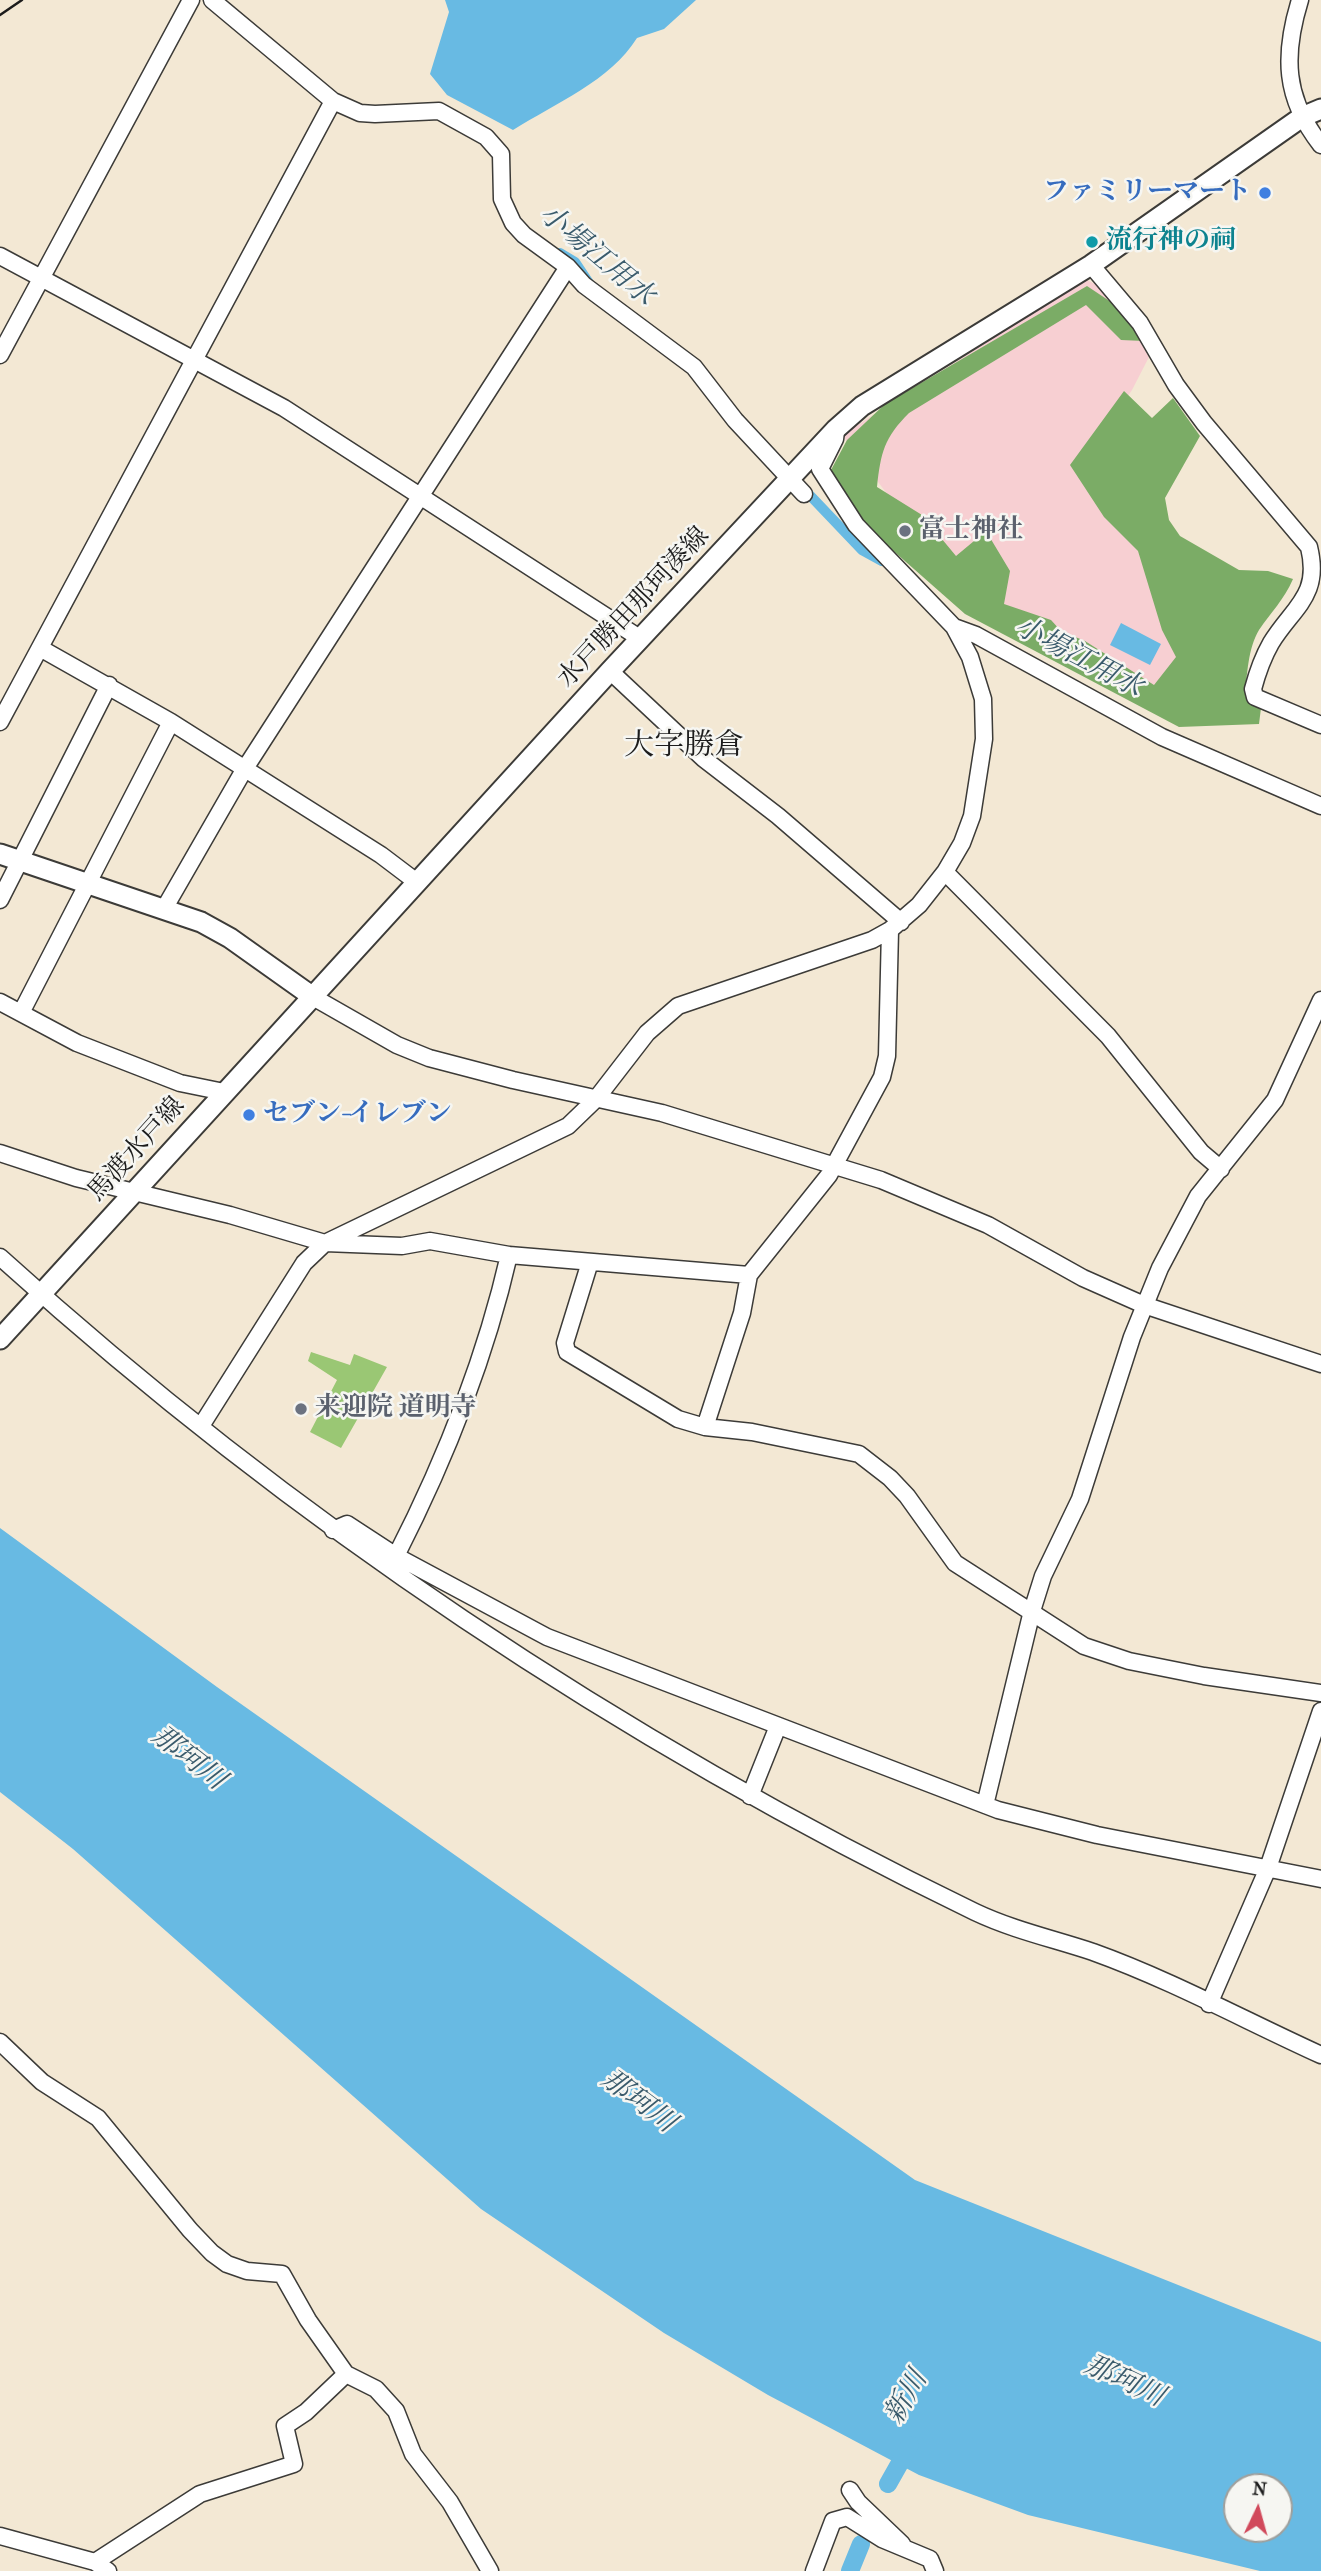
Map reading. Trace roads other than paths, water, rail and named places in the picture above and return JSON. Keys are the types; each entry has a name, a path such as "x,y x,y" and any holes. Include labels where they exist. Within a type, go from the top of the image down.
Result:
{"main road":[{"name":"水戸勝田那珂湊線","path":"313,997 788,479 862,406 1091,265 1302,117 1321,109"},
{"path":"9,857 219,930 313,997"},
{"name":"馬渡水戸線","path":"0,1339 313,997"}],"street":[{"path":"0,355 191,0"},
{"path":"212,0 333,101 360,113 439,111 485,136 501,154 502,199 508,214 524,235 568,267 584,285 694,367 735,420 804,494"},
{"path":"1300,0 1289,34 1287,68 1302,117 1321,145"},
{"path":"0,722 333,101"},
{"path":"0,256 284,408 421,494 641,639"},
{"path":"1091,265 1140,323 1176,385 1205,423 1310,547 1313,561 1311,587 1305,601 1272,642 1253,689 1255,697 1321,725"},
{"path":"164,909 244,770 568,267"},
{"path":"201,1426 304,1263 325,1243 568,1126 596,1099 647,1033 678,1006 856,947 895,926 945,872 962,843 972,816 985,728 979,680 954,627 856,525 820,468 835,439 836,429"},
{"path":"954,627 976,635 1163,737 1321,806"},
{"path":"40,648 171,722 381,855 418,883"},
{"path":"610,671 704,759 778,816 895,926"},
{"path":"0,900 9,857 109,685"},
{"path":"22,1012 171,722"},
{"path":"945,872 1108,1036 1201,1152 1221,1169"},
{"path":"705,1427 742,1313 749,1275 834,1164 882,1077 887,1056 895,926"},
{"path":"313,997 397,1045 429,1058 662,1113 834,1164 957,1210 1083,1278 1144,1305 1321,1364"},
{"path":"985,1805 1043,1576 1080,1499 1144,1305 1198,1196 1275,1100 1321,1000"},
{"path":"0,1002 77,1044 180,1083 224,1093"},
{"path":"0,1153 76,1178 230,1214 325,1243 402,1246 430,1241 509,1255 749,1275"},
{"path":"396,1556 428,1491 479,1366 509,1255"},
{"path":"0,1256 201,1426 333,1530 582,1697 750,1796 980,1914 1095,1953 1321,2055"},
{"path":"590,1262 565,1343 567,1352 678,1419 705,1427 751,1432 859,1454 890,1478 907,1496 955,1563 1084,1646 1129,1661 1321,1693"},
{"path":"333,1530 346,1524 396,1556 547,1637 985,1805 1097,1836 1321,1879"},
{"path":"1209,2004 1268,1868 1321,1711"},
{"path":"750,1796 778,1726"},
{"path":"0,2042 42,2082 98,2119 190,2231 212,2253 227,2264 247,2271 282,2274 308,2320 346,2374 376,2389 396,2411 413,2454 450,2502 490,2571"},
{"path":"0,2536 101,2567 200,2494 294,2464 285,2426 306,2412 346,2374"},
{"path":"850,2490 858,2502 904,2546"},
{"path":"814,2571 833,2521 847,2517 882,2539 930,2559 935,2571"}],"water":[{"path":"445,0 696,0 664,29 637,38 626,53 597,79 513,130 447,95 430,74 449,12"},
{"path":"1121,623 1161,644 1150,665 1110,645"},
{"name":"那珂川","path":"0,1528 217,1687 915,2180 1321,2342 1321,2571 1260,2571 1028,2515 919,2475 768,2395 664,2333 481,2209 73,1849 0,1792"}],"waterway":[{"name":"小場江用水","path":"560,253 575,262 589,283"},
{"name":"小場江用水","path":"802,487 862,550 882,561"},
{"name":"新川","path":"888,2484 910,2445"},
{"name":"新川","path":"850,2571 861,2544"}],"railway":[{"path":"0,15 22,0"}],"place":[{"name":"ファミリーマート","path":"1265,193"},
{"name":"流行神の祠","path":"1092,242"},
{"name":"富士神社","path":"905,531"},
{"name":"セブン-イレブン","path":"249,1115"},
{"name":"来迎院 道明寺","path":"301,1409"}],"district":[{"name":"大字勝倉","path":"684,747"}]}
